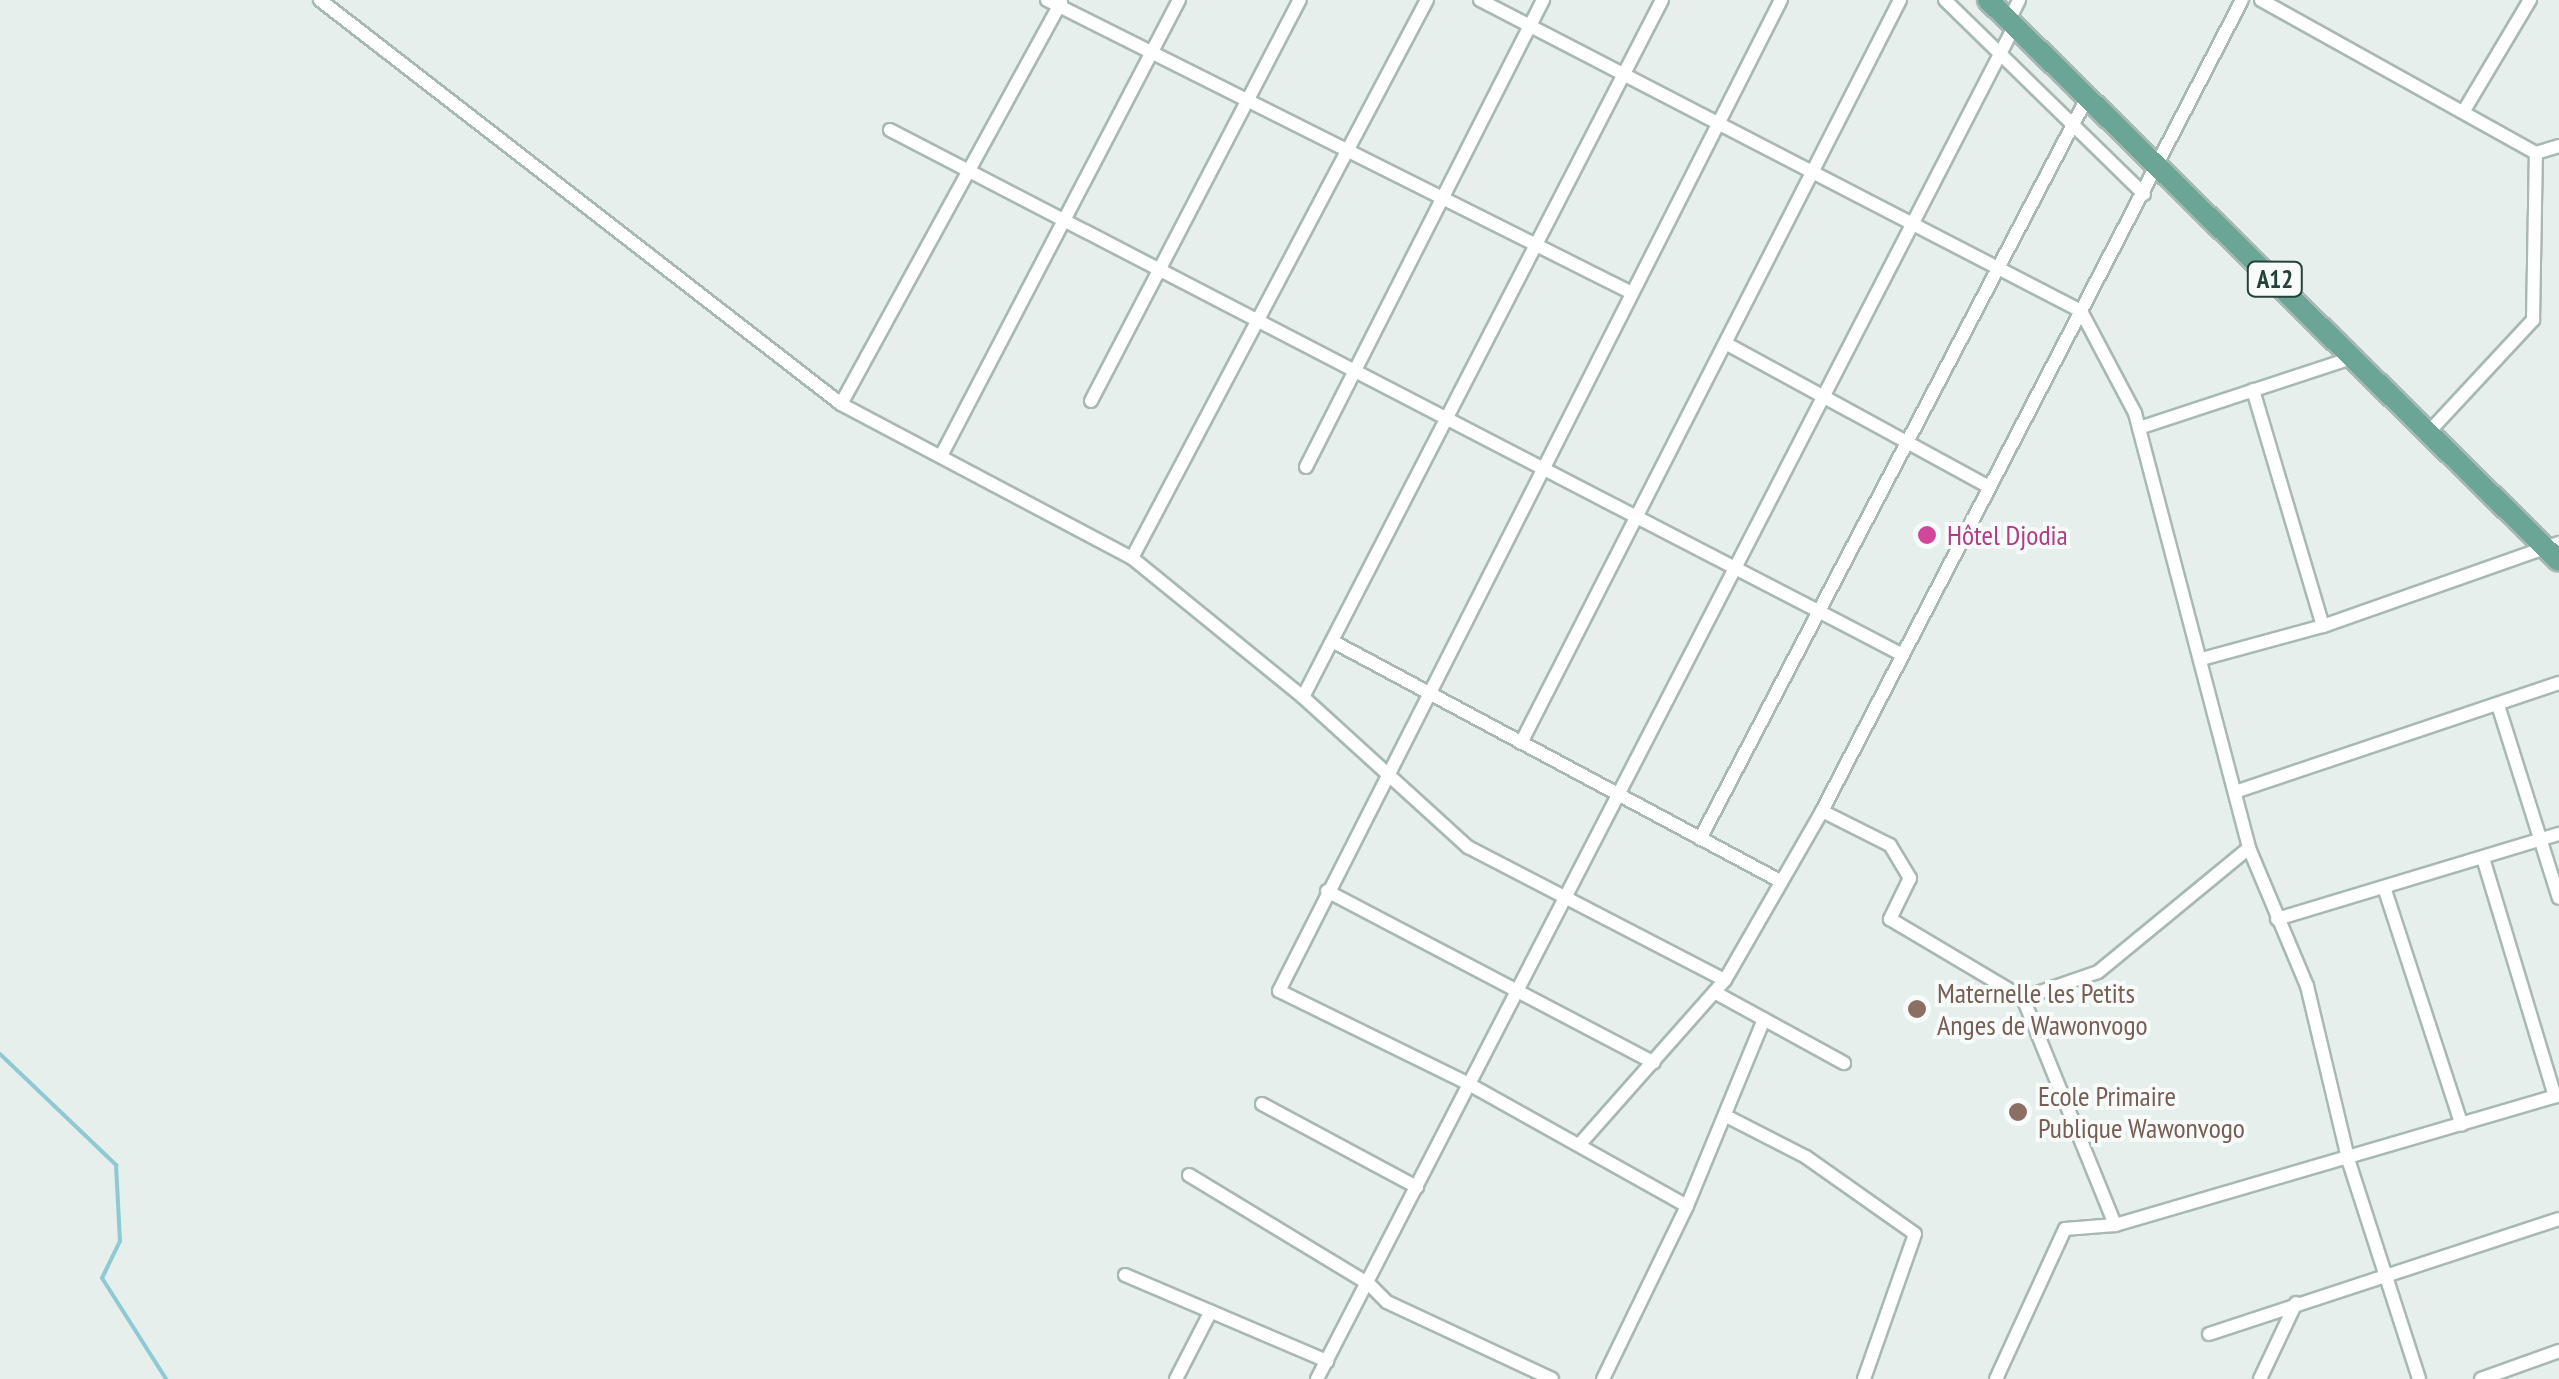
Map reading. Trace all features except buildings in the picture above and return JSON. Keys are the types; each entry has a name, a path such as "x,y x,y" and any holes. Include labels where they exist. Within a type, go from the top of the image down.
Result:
{"main road":[{"name":"A12","path":"1988,0 2162,166 2427,434 2554,551"}],"street":[{"path":"320,0 841,404 1132,558 1303,697 1468,846 1726,980"},
{"path":"941,456 1179,0"},
{"path":"1091,400 1300,0"},
{"path":"1132,558 1253,318 1349,151 1427,0"},
{"path":"1480,0 2081,311 2139,428 2249,848 2306,986 2349,1162 2419,1379"},
{"path":"1306,467 1543,0"},
{"path":"1303,697 1540,246 1662,0"},
{"path":"1687,1206 1467,1082 1279,992 1385,771 1430,694 1780,0"},
{"path":"1521,742 1816,174 1900,0"},
{"path":"1945,0 2144,194"},
{"path":"1317,1379 1369,1284 1563,892 1910,222 2001,56 2019,0"},
{"path":"1579,1145 1726,980 1822,811 2081,311 2162,166 2242,0"},
{"path":"2261,0 2465,109 2536,154"},
{"path":"2465,109 2530,0"},
{"path":"841,404 1056,2 1632,292"},
{"path":"1700,839 1822,613 1994,266 2088,96"},
{"path":"890,130 1902,655"},
{"path":"2536,154 2559,146"},
{"path":"2427,434 2533,320 2536,154"},
{"path":"1726,344 1990,487"},
{"path":"2139,428 2352,358"},
{"path":"2253,390 2322,626"},
{"path":"2202,659 2322,626 2554,551"},
{"path":"1332,641 1782,882"},
{"path":"2235,792 2559,684"},
{"path":"2498,705 2559,898"},
{"path":"1822,811 1890,845 1910,878 1890,919 2023,998 2115,1225"},
{"path":"2277,919 2559,834"},
{"path":"2023,998 2098,972 2249,848"},
{"path":"1996,1379 2066,1229 2115,1225 2349,1162 2557,1095 2483,858"},
{"path":"2384,887 2462,1126"},
{"path":"1327,891 1654,1063"},
{"path":"1716,993 1844,1063"},
{"path":"1602,1379 1687,1206 1764,1019"},
{"path":"1262,1104 1417,1186"},
{"path":"1726,1116 1806,1157 1916,1234 1864,1379"},
{"path":"1188,1176 1369,1284 1387,1302 1544,1378"},
{"path":"2209,1334 2559,1219"},
{"path":"1125,1274 1326,1361"},
{"path":"2260,1379 2296,1303"},
{"path":"1176,1379 1211,1311"},
{"path":"2481,1379 2559,1351"}],"waterway":[{"path":"0,1054 116,1165 120,1241 102,1278 166,1379"}],"place":[{"name":"Hôtel Djodia","path":"1927,535"},
{"name":"Maternelle les Petits Anges de Wawonvogo","path":"1917,1009"},
{"name":"Ecole Primaire Publique Wawonvogo","path":"2018,1112"}]}
